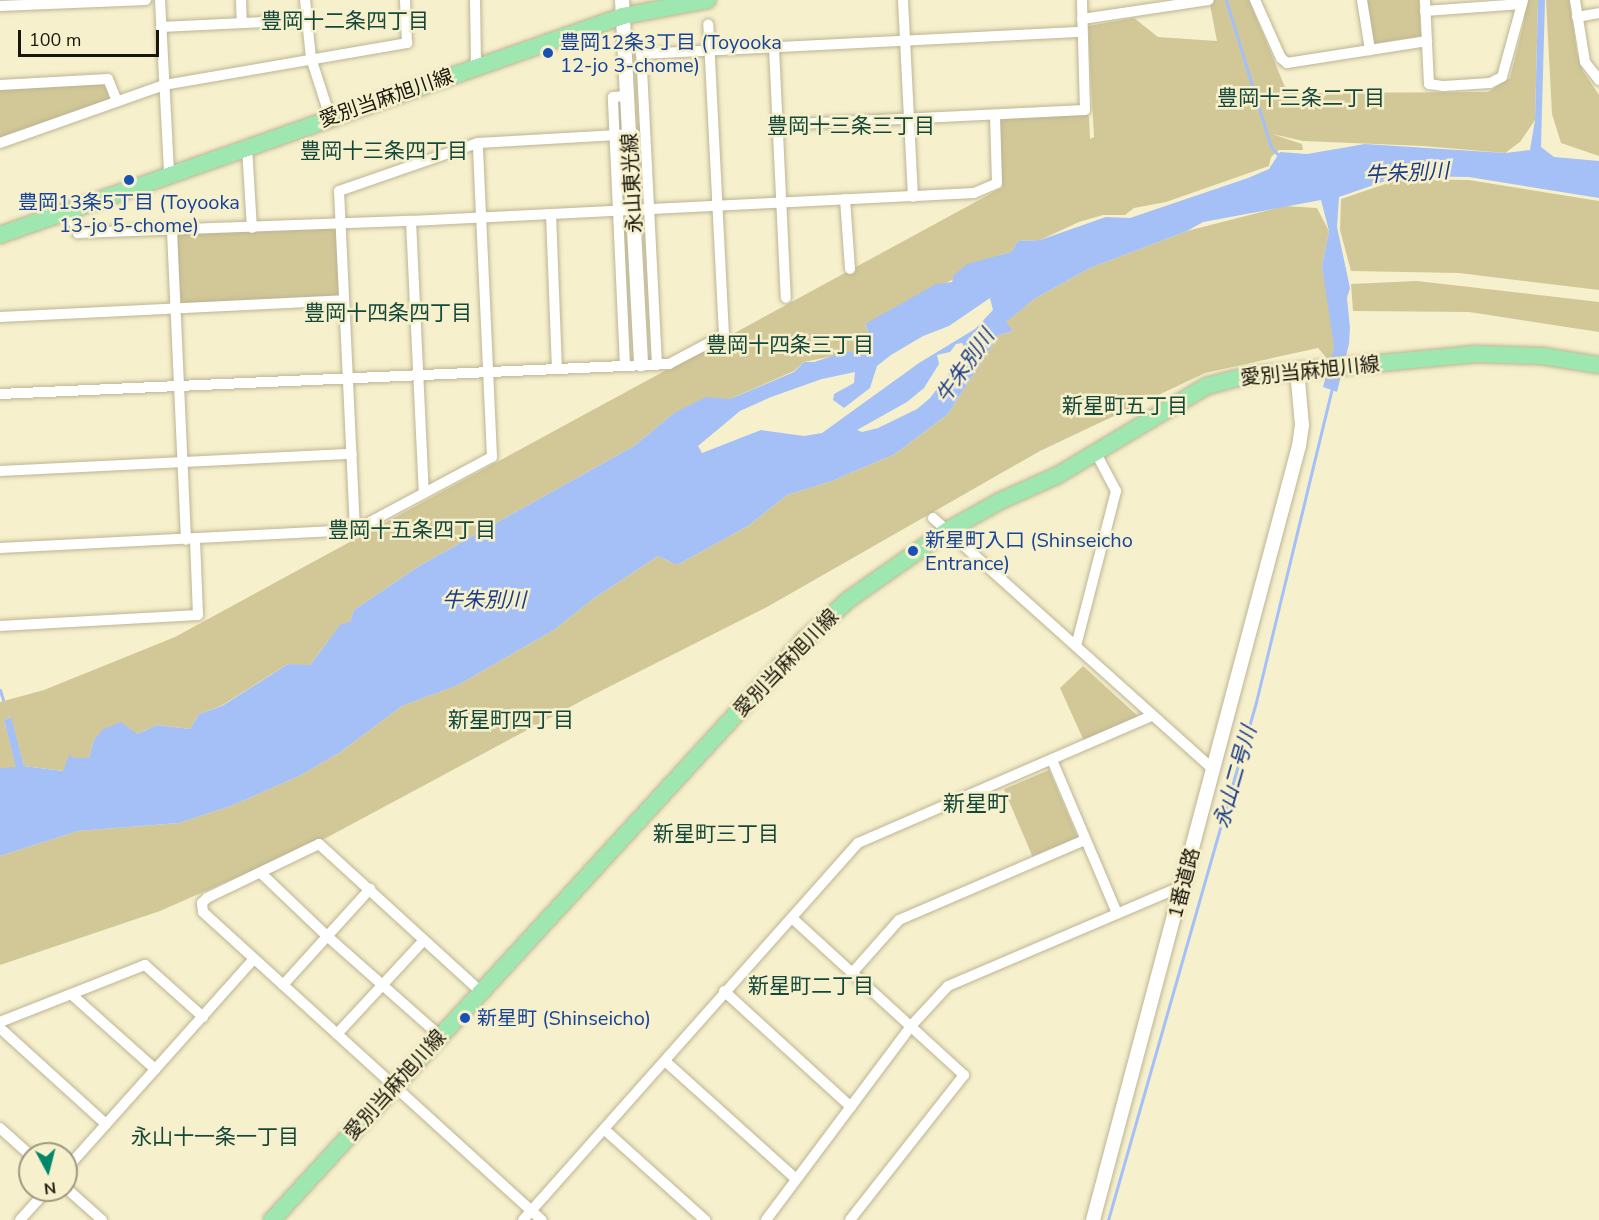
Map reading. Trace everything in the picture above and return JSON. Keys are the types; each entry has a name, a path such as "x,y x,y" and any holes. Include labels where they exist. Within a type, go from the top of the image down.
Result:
{"main road":[{"name":"愛別当麻旭川線","path":"0,235 476,67 622,8 708,0"},
{"name":"愛別当麻旭川線","path":"272,1220 810,633 848,600 948,530 1096,453 1207,386 1244,376 1506,353 1599,365"}],"street":[{"path":"0,6 146,0"},
{"path":"160,0 169,174"},
{"path":"240,0 242,23"},
{"path":"305,0 311,58 330,117"},
{"path":"0,143 164,85 407,43 405,0"},
{"path":"475,0 476,67"},
{"path":"903,0 913,196"},
{"path":"777,125 1085,110 1081,32 1082,0"},
{"path":"1082,19 1209,0"},
{"path":"1255,0 1281,58 1287,63 1427,41"},
{"path":"1362,0 1370,50"},
{"path":"1575,0 1585,62 1599,80"},
{"path":"1522,2 1502,77 1490,83 1444,86 1429,84 1425,5 1522,2"},
{"name":"永山東光線","path":"622,8 641,365"},
{"path":"1577,17 1599,13"},
{"path":"161,27 306,20"},
{"path":"0,394 669,364 724,335 708,24"},
{"path":"657,365 641,54 1081,32"},
{"path":"774,48 786,298"},
{"path":"0,85 108,79 117,101"},
{"path":"625,366 613,97 627,96"},
{"path":"69,210 78,233 482,218 975,193 997,183 995,115"},
{"path":"355,530 339,191 478,143 646,133"},
{"path":"0,548 355,530 492,457 478,143"},
{"path":"247,147 252,228"},
{"path":"845,200 850,269"},
{"path":"551,214 557,368"},
{"path":"411,221 424,493"},
{"path":"0,626 198,615 183,463 172,231"},
{"path":"622,289 653,287"},
{"path":"0,317 344,300"},
{"name":"1番道路","path":"1094,1220 1299,446 1302,425 1298,370"},
{"path":"1076,646 1116,491 1096,453"},
{"path":"0,471 352,454"},
{"path":"933,518 1214,770"},
{"path":"524,1220 605,1130 724,991 858,843 1152,716"},
{"path":"1052,760 1117,913"},
{"path":"853,972 899,920 1085,840"},
{"path":"480,991 319,844 207,898 202,906 203,912 254,959 543,1220"},
{"path":"261,873 327,936 440,1036"},
{"path":"766,1220 911,1026 948,987 1183,886"},
{"path":"283,985 370,889"},
{"path":"792,918 964,1075 850,1220"},
{"path":"337,1034 424,940"},
{"path":"78,1156 254,959"},
{"path":"0,1022 144,965 203,1017"},
{"path":"724,991 851,1107"},
{"path":"71,994 155,1070"},
{"path":"0,1028 106,1124"},
{"path":"665,1060 796,1179"},
{"path":"0,1128 18,1144"},
{"path":"605,1130 705,1220"},
{"path":"78,1199 102,1220"},
{"path":"20,1220 36,1202"}],"shaded area":[{"path":"1209,0 1249,0 1287,92 1306,93 1488,92 1510,78 1524,22 1526,0 1538,0 1535,120 1520,142 1505,153 1423,146 1303,141 1272,134 1302,144 1303,150 1279,150 1271,157 1269,166 1166,202 1134,208 1125,215 1103,215 1079,222 1040,240 1018,241 1011,252 1000,255 865,325 868,331 858,351 804,362 794,371 730,399 719,399 674,413 634,446 419,566 354,610 350,622 328,641 309,666 288,664 221,706 199,714 190,729 157,725 137,734 94,740 89,758 75,759 64,771 24,766 10,717 4,720 17,768 0,768 0,702 44,690 175,637 1003,187 997,183 995,115 1085,110 1089,117 1090,139 1094,137 1088,26 1134,18 1158,37 1217,41"},
{"path":"1366,0 1419,0 1421,36 1372,44"},
{"path":"1546,0 1569,0 1577,53 1583,71 1599,95 1599,156 1561,143 1552,114"},
{"path":"108,79 117,101 0,143 0,85"},
{"path":"1400,179 1469,180 1599,201 1599,290 1459,273 1351,271 1340,230 1341,199"},
{"path":"1285,206 1317,208 1329,231 1322,266 1334,332 1334,347 1330,362 1318,348 1205,373 1040,451 767,607 585,699 326,838 160,911 0,965 0,856 78,831 179,823 231,806 299,776 339,753 402,706 458,685 554,630 593,599 658,556 677,565 748,526 787,495 832,481 895,454 948,414 999,335 1013,331 1005,322 1034,299 1090,268 1187,231"},
{"path":"340,224 344,300 176,309 172,233"},
{"path":"1417,281 1599,302 1599,332 1469,312 1353,311 1351,284"},
{"path":"1083,666 1139,717 1084,741 1060,688"},
{"path":"1049,770 1078,837 1032,856 1004,789"}],"water":[{"name":"牛朱別川","path":"1538,0 1545,0 1541,147 1554,157 1599,161 1599,198 1469,177 1400,176 1339,197 1337,227 1350,288 1347,298 1350,328 1349,344 1337,392 1323,387 1334,347 1322,266 1329,231 1321,200 1203,222 1187,231 1090,268 1034,299 1006,322 1013,331 999,335 948,414 895,454 832,481 787,495 748,526 677,565 658,556 593,599 554,630 458,685 402,706 339,753 299,776 231,806 179,823 78,831 0,856 0,768 16,767 4,720 11,717 24,766 63,771 69,755 75,758 89,758 94,740 103,729 121,722 137,734 157,725 190,729 199,714 222,706 288,664 310,665 341,624 350,622 354,610 419,566 634,446 674,413 706,397 730,399 794,372 804,362 814,362 841,353 857,351 868,331 865,324 936,284 952,282 954,275 967,264 1011,252 1018,241 1040,240 1106,217 1130,218 1248,178 1269,169 1280,152 1307,154 1365,144 1505,153 1530,150 1535,120","holes":["990,298 993,310 975,329 919,363 822,433 804,436 761,430 702,453 698,446 740,411 822,379 855,372 854,383 834,394 833,400 844,408 870,388 877,366 891,355 923,336 949,326","962,343 965,349 957,363 930,398 917,409 878,428 862,432 857,430 907,402 924,388 939,364 937,355 950,352 956,344"]}],"waterway":[{"path":"1226,0 1271,147 1279,156"},
{"name":"永山二号川","path":"1108,1220 1256,702 1332,388"},
{"path":"0,690 3,700"}],"place":[{"name":"豊岡12条3丁目 (Toyooka 12-jo 3-chome)","path":"548,53"},
{"name":"豊岡13条5丁目 (Toyooka 13-jo 5-chome)","path":"129,180"},
{"name":"新星町入口 (Shinseicho Entrance)","path":"913,551"},
{"name":"新星町 (Shinseicho)","path":"465,1018"}],"district":[{"name":"豊岡十二条四丁目","path":"345,21"},
{"name":"豊岡十三条二丁目","path":"1301,98"},
{"name":"豊岡十三条三丁目","path":"851,126"},
{"name":"豊岡十三条四丁目","path":"384,151"},
{"name":"豊岡十四条四丁目","path":"388,313"},
{"name":"豊岡十四条三丁目","path":"790,345"},
{"name":"新星町五丁目","path":"1125,406"},
{"name":"豊岡十五条四丁目","path":"412,530"},
{"name":"新星町四丁目","path":"511,720"},
{"name":"新星町","path":"976,805"},
{"name":"新星町三丁目","path":"716,834"},
{"name":"新星町二丁目","path":"811,986"},
{"name":"永山十一条一丁目","path":"215,1137"}]}
